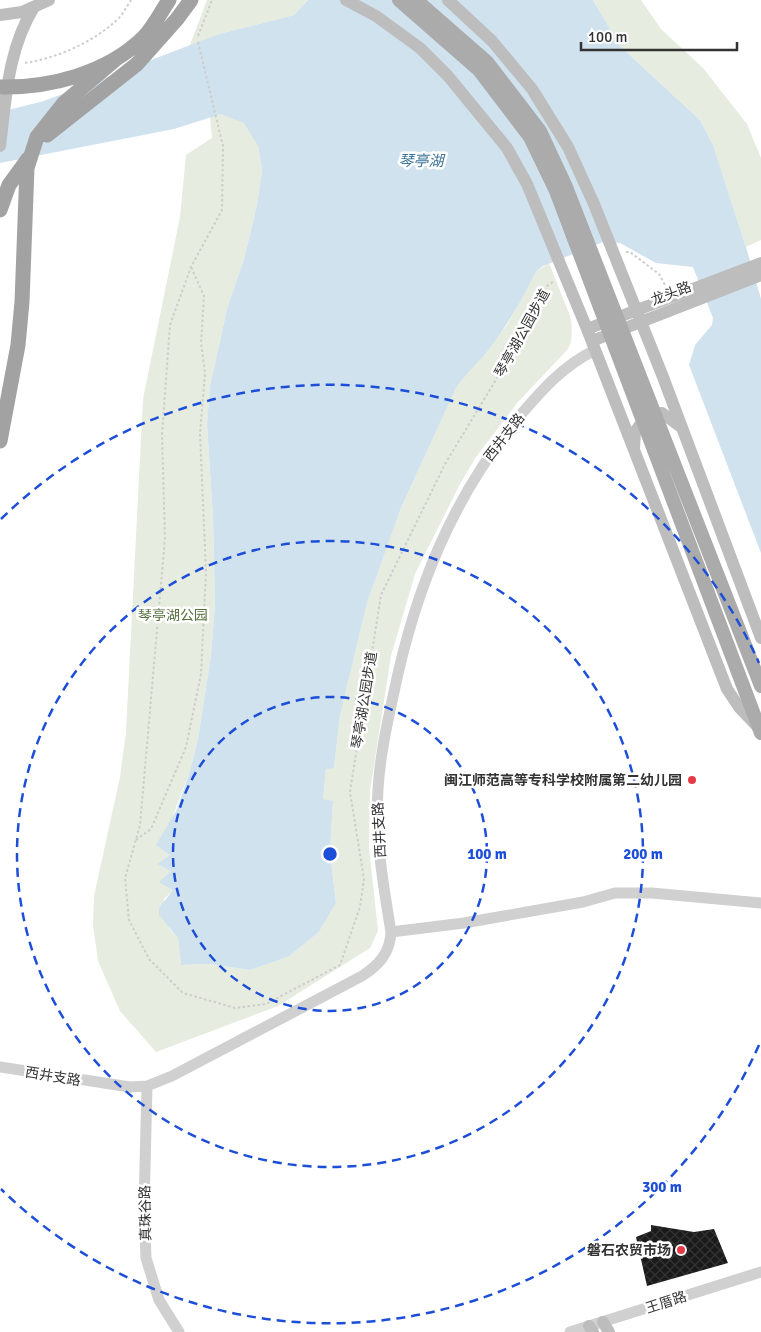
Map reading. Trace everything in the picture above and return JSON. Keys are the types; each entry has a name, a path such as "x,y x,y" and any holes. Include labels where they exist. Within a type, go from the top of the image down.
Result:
{"highway":[{"path":"0,441 18,345 22,302 28,168 37,138 64,103 144,38 169,0"},
{"path":"0,210 9,185 45,136 137,64 177,19 191,0"},
{"path":"3,93 88,73 116,59"}],"main road":[{"path":"0,15 22,12 49,0"},
{"path":"346,0 376,16 420,48 448,76 480,112 506,148 527,184 561,280 587,329 727,689 739,707 760,731"},
{"path":"399,0 479,70 530,137 556,191 760,731"},
{"path":"416,0 487,62 540,131 566,187 761,686"},
{"path":"448,0 492,41 532,89 568,147 594,204 761,638"},
{"path":"0,146 3,93 23,24 34,7"},
{"name":"龙头路","path":"637,316 693,294 761,263"},
{"name":"龙头路","path":"593,346 670,296 693,294 761,275"},
{"path":"587,329 637,316"},
{"path":"634,453 636,432 647,415 662,412 681,427"}],"street":[{"name":"西井支路","path":"0,1067 111,1085 147,1086 172,1076 362,976 382,959 389,947 391,932 379,851 378,787 383,748 399,669 421,588 456,508 471,482 504,435 554,376 593,346"},
{"path":"391,932 464,923 583,902 616,893 652,893 761,903"},
{"name":"真珠谷路","path":"147,1086 144,1208 146,1258 159,1300 179,1332"},
{"name":"王厝路","path":"570,1332 606,1327 761,1272"}],"path":[{"path":"18,64 65,51 99,34 119,18 131,0"},
{"path":"198,36 212,0"},
{"name":"琴亭湖公园步道","path":"198,42 222,135 225,162 222,210 191,267 170,325 162,434 165,538 140,825 125,878 129,920 149,959 183,992 235,1008 266,1004 340,965 360,907 364,879 350,792 381,595 445,464 523,335 547,286 561,280"},
{"path":"621,252 630,252 659,274 670,296"},
{"path":"135,841 151,829 186,747 201,674 206,572 200,434 205,373 201,343 204,296 191,267"}],"green space":[{"name":"琴亭湖公园","path":"207,0 308,0 294,15 219,34 203,42 258,146 262,170 257,205 244,259 227,309 210,386 207,424 213,518 215,605 211,655 198,739 190,771 169,826 170,855 157,864 172,871 173,890 164,899 169,928 178,938 181,965 210,964 250,970 288,957 319,932 336,903 330,852 333,802 323,799 326,768 334,768 340,716 367,603 401,508 456,388 468,370 487,351 507,325 536,272 549,263 570,316 572,328 571,342 568,349 518,402 476,457 460,484 415,574 391,656 370,791 369,847 378,931 370,948 278,1006 156,1052 120,1011 98,961 93,925 94,896 120,777 126,732 143,399 180,217 186,155 212,138 210,117 190,45"},
{"path":"593,0 641,0 661,29 703,68 747,124 761,158 761,240 746,247 713,145 700,120 620,46"}],"water":[{"name":"琴亭湖","path":"308,0 593,0 620,46 700,120 713,145 761,299 761,553 689,365 695,345 712,325 713,318 693,267 656,263 620,243 603,242 543,266 536,272 496,340 456,388 401,508 367,603 340,716 334,768 326,769 323,799 333,801 330,852 336,903 319,932 288,957 250,970 210,964 181,965 178,938 159,915 159,908 173,890 159,882 171,871 157,864 170,855 156,845 177,809 190,771 198,739 211,655 215,605 213,518 207,424 210,386 227,309 244,259 257,205 262,170 258,146 244,123 221,114 174,129 0,163 0,112 44,101 219,34 294,15"}],"building":[{"name":"磐石农贸市场","path":"651,1225 694,1232 714,1229 728,1263 647,1286 636,1237 651,1231"}],"place":[{"name":"闽江师范高等专科学校附属第二幼儿园","path":"692,780"},
{"name":"磐石农贸市场","path":"681,1250"}]}
